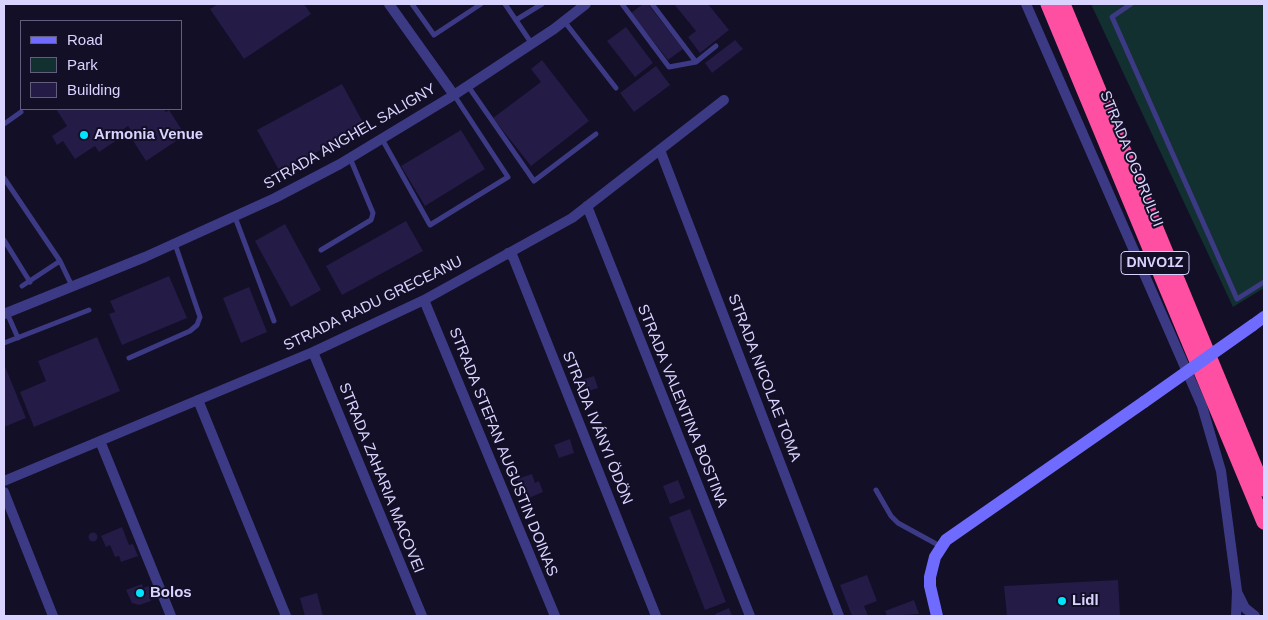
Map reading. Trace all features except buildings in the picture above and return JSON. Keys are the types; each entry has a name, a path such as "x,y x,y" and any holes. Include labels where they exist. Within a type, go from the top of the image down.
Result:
{"highway":[{"name":"STRADA OGORULUI","path":"1048,4 1264,522"},
{"name":"STRADA OGORULUI","path":"1063,4 1264,489"},
{"path":"1256,504 1264,533"}],"main road":[{"path":"938,616 932,596 931,571 940,546 962,526 1144,402 1264,317"},
{"path":"932,596 946,616"}],"street":[{"path":"389,4 454,94"},
{"name":"STRADA ANGHEL SALIGNY","path":"5,313 175,243 275,198 350,158 468,86 532,44 586,4"},
{"path":"1026,4 1202,406 1221,471 1237,591 1236,616"},
{"name":"STRADA RADU GRECEANU","path":"4,481 313,352 424,300 572,218 724,100"},
{"name":"STRADA NICOLAE TOMA","path":"660,150 839,616"},
{"name":"STRADA VALENTINA BOSTINA","path":"587,206 750,616"},
{"name":"STRADA IVÁNYI ÖDÖN","path":"508,253 513,258 656,616"},
{"name":"STRADA STEFAN AUGUSTIN DOINAS","path":"424,300 555,616"},
{"name":"STRADA ZAHARIA MACOVEI","path":"313,352 422,616"},
{"path":"198,400 286,616"},
{"path":"100,440 171,616"},
{"path":"4,492 53,616"},
{"path":"1237,591 1245,608 1255,616"},
{"path":"1236,605 1242,616"}],"lane":[{"path":"412,4 434,35 481,4"},
{"path":"505,4 532,44"},
{"path":"516,20 542,4"},
{"path":"631,4 623,6 669,67 696,62 716,46"},
{"path":"652,4 696,62"},
{"path":"1131,4 1112,17 1237,299 1264,282"},
{"path":"564,21 616,88"},
{"path":"468,86 534,180 596,134"},
{"path":"381,138 430,225 508,177 454,94"},
{"path":"4,124 21,112"},
{"path":"321,250 371,220 372,217 373,213 350,158"},
{"path":"4,178 60,261 72,286"},
{"path":"234,217 274,321"},
{"path":"4,240 30,282"},
{"path":"129,358 190,331 197,325 200,317 175,243"},
{"path":"22,286 60,261"},
{"path":"4,343 88,310"},
{"path":"5,313 18,338"},
{"path":"876,490 890,516 898,523 940,546"}],"green space":[{"path":"1091,4 1264,4 1264,288 1233,307"}],"place":[{"name":"Armonia Venue","path":"84,135"},
{"name":"Bolos","path":"140,593"},
{"name":"Lidl","path":"1062,601"}]}
